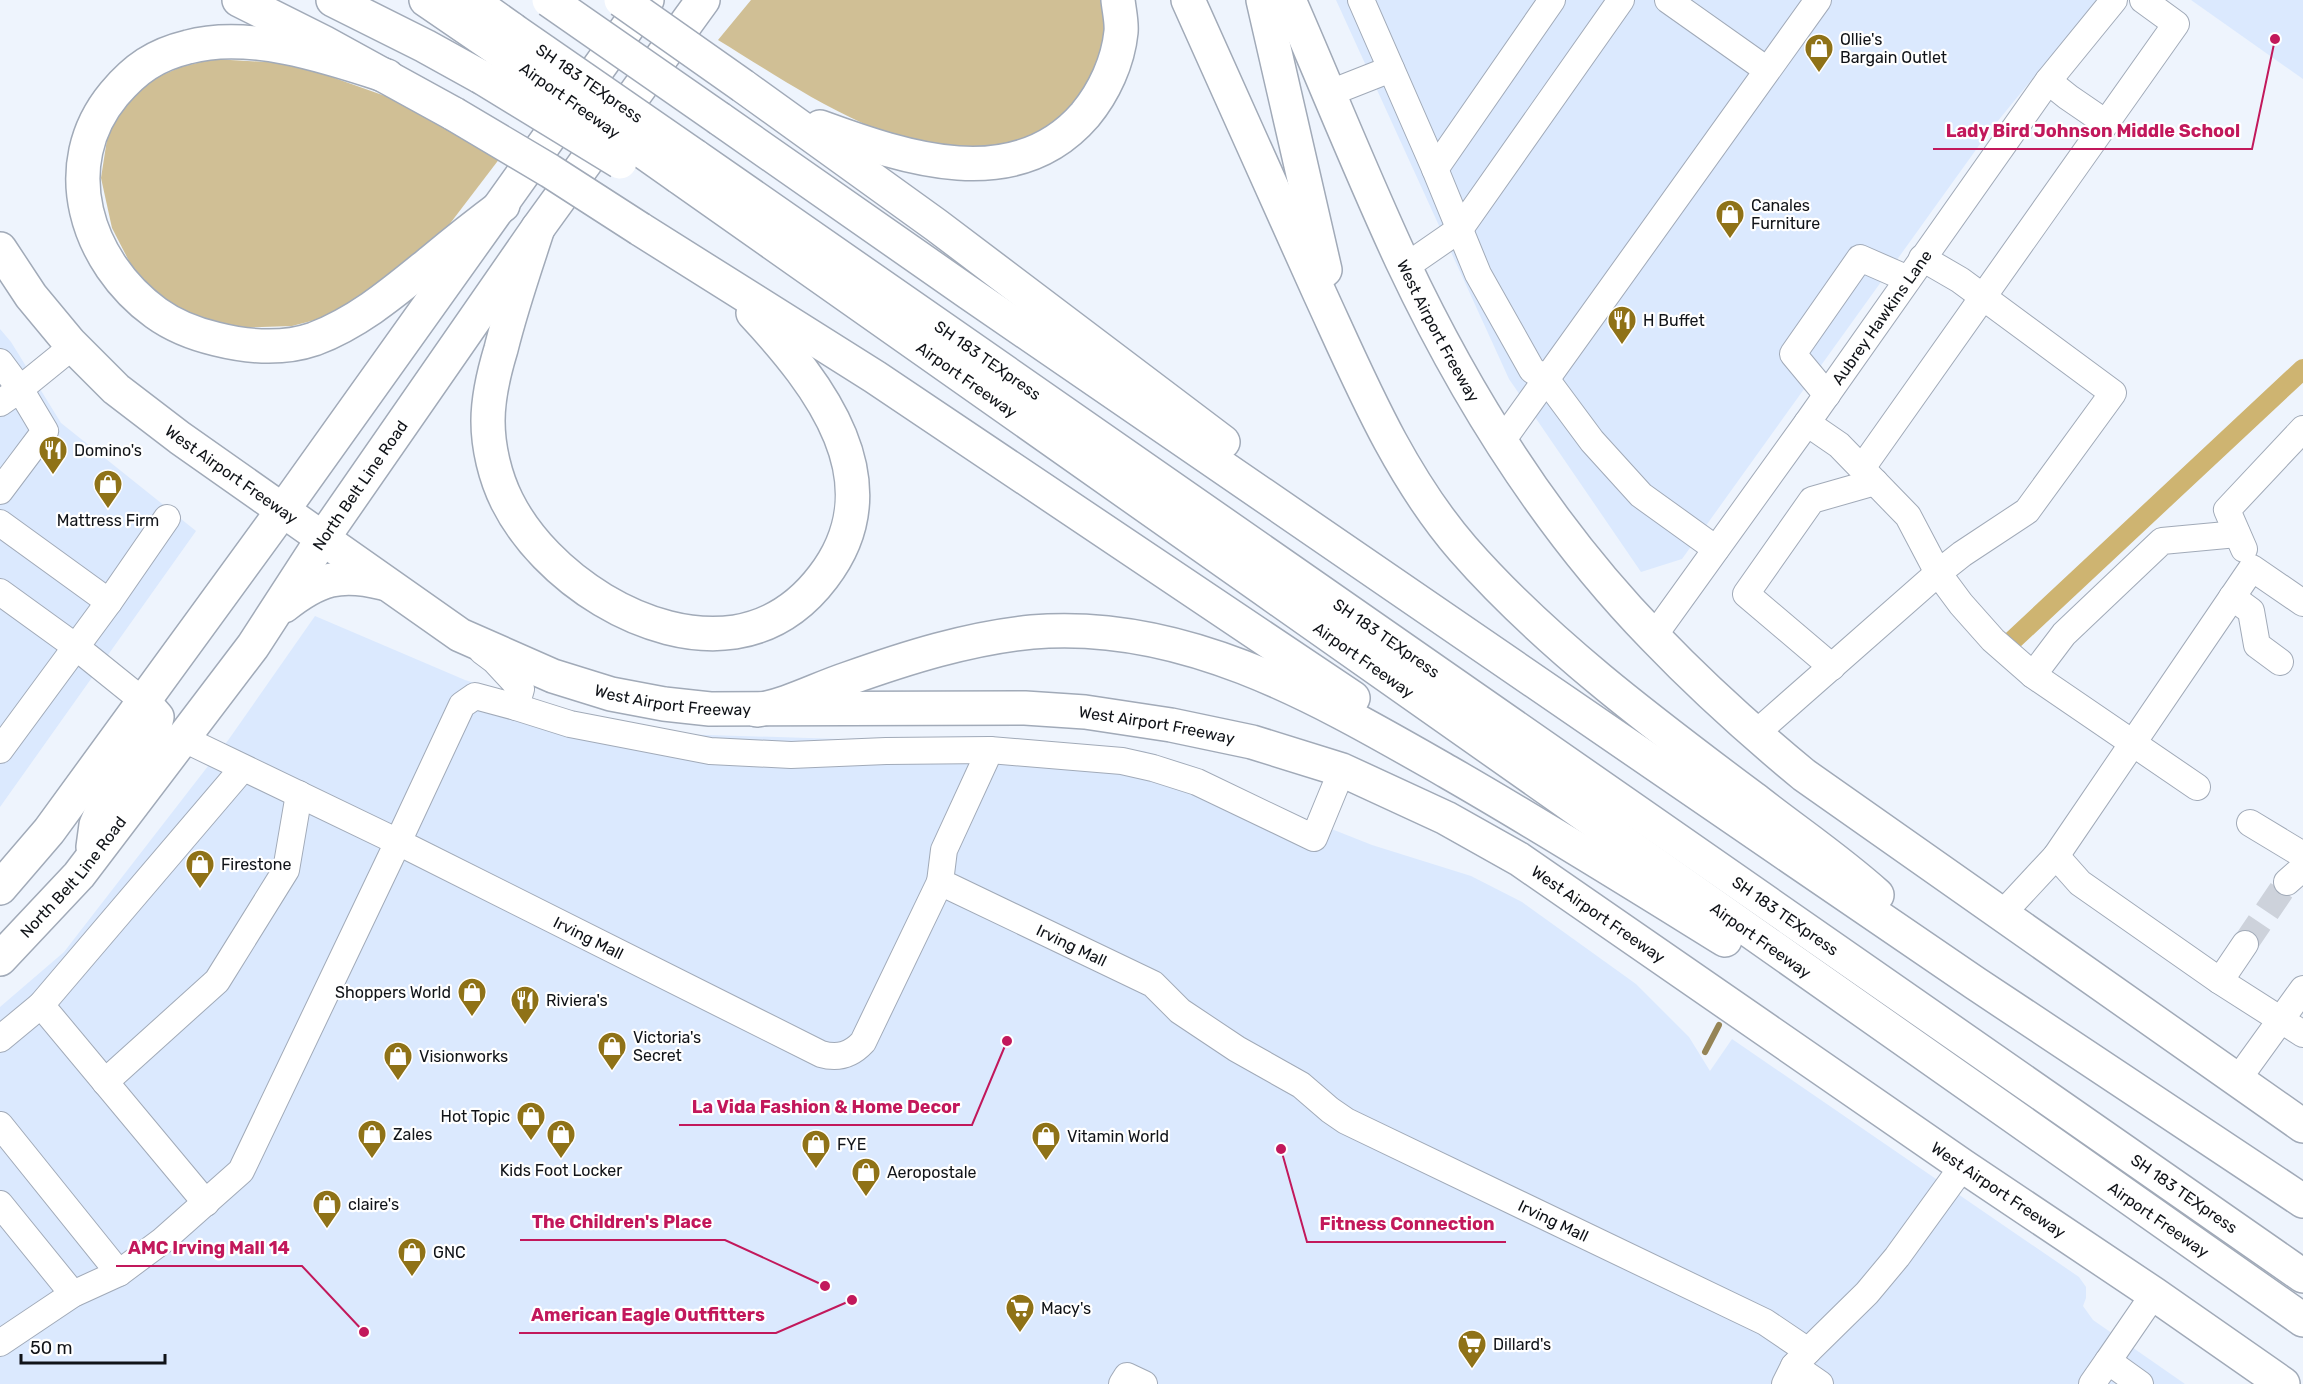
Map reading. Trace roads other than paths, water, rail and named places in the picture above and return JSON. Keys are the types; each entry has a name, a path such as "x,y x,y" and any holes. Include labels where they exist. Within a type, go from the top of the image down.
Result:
{"main road":[{"path":"239,0 387,76 550,171 716,279 884,384 1549,830 1817,997 2040,1155 2092,1174"},
{"path":"333,0 481,77 693,157"},
{"name":"Airport Freeway","path":"426,0 518,19 693,157 795,258 2092,1174 2303,1320"},
{"path":"471,0 518,19"},
{"path":"621,0 773,106 936,225 1279,484 1365,564"},
{"path":"0,888 49,831 283,510 503,205 647,0"},
{"name":"North Belt Line Road","path":"0,959 79,875 184,739 273,615 323,538 538,228 704,0"},
{"path":"773,106 841,135 918,158 960,164 1000,163 1038,152 1073,128 1097,100 1113,67 1121,32 1118,0"},
{"path":"1188,0 1359,380 1393,449 1424,497 1463,548 1510,598 1618,693 1759,803 1833,856 1975,983"},
{"path":"1263,0 1328,282 1359,380"},
{"name":"West Airport Freeway","path":"1289,0 1405,267 1451,356 1524,476 1560,526 1653,637 1755,734 1804,775 2303,1126"},
{"name":"Airport Freeway","path":"518,19 693,157 1365,564 1975,983 2303,1201"},
{"path":"387,76 310,53 227,42 190,46 158,56 129,76 104,105 87,139 82,176 85,211 96,241 122,284 156,314 192,333 233,343 273,347 313,339 352,321 386,299 503,205"},
{"name":"SH 183 TEXpress","path":"693,157 1858,946 2303,1252"},
{"name":"SH 183 TEXpress","path":"693,157 2303,1276"},
{"path":"538,228 511,311 492,382 488,420 492,459 507,501 531,538 566,575 608,603 652,624 696,633 735,632 776,620 810,595 835,562 850,524 854,485 846,448 828,410 803,373 768,329 716,279"},
{"name":"West Airport Freeway","path":"0,249 31,296 73,346 116,389 460,635 553,676 611,694 663,704 710,709 757,710 1003,708 1085,712 1171,724 1225,736 1342,770 1446,818 1519,858 1963,1166 2283,1384"},
{"path":"273,615 301,593 324,582 352,576 386,584"},
{"path":"757,710 865,673 994,637 1034,632 1093,632 1128,636 1167,643 1207,654 1249,668 1307,694 1370,727 1549,830"},
{"path":"92,858 96,825 107,799 154,730 157,717 143,701"}],"street":[{"path":"1435,169 1552,0"},
{"path":"1405,267 1460,229 1621,0"},
{"path":"1668,0 1767,70"},
{"path":"1502,441 1818,0"},
{"name":"Aubrey Hawkins Lane","path":"1653,637 2048,81 2114,0"},
{"path":"1832,667 1746,594 1812,500 1868,475 1982,297 2176,24 2144,0"},
{"path":"1366,3 1391,69 1478,274 1532,370 1546,379 1592,441 1641,495 1716,549"},
{"path":"1330,93 1391,69"},
{"path":"2048,81 2106,123"},
{"path":"1755,734 1938,573 1962,554 2027,511 2113,393 1960,280 1915,268 1860,258 1793,354 1827,395"},
{"path":"10,396 73,346"},
{"path":"0,362 10,396 45,431 0,491"},
{"path":"1807,423 1839,445 1908,516 1938,573 1961,604 1993,640 2033,675 2197,787"},
{"path":"2303,429 2227,510 2252,568 2303,603"},
{"path":"0,750 110,602 167,518"},
{"path":"0,523 110,602"},
{"path":"2033,675 2064,634 2162,542 2237,534"},
{"path":"2003,913 2056,856 2252,568"},
{"path":"0,592 76,647 143,701"},
{"path":"2232,597 2252,611 2258,645 2280,662"},
{"path":"460,635 494,660 521,689 516,707"},
{"path":"0,1343 73,1294 119,1273 162,1241 241,1171 254,1148 462,705 475,696 570,724 710,751 791,755 990,750 1101,759 1162,770 1197,782 1314,838 1342,770"},
{"name":"Irving Mall","path":"184,739 398,842 831,1057 851,1053 863,1042 940,882 1153,984 1180,1011 1237,1049 1301,1085 1346,1121 1765,1322 1795,1367 1820,1384"},
{"path":"940,882 944,850 990,750"},
{"path":"0,1039 41,1005 243,768"},
{"path":"105,1082 217,981 286,870 299,794"},
{"path":"2250,823 2303,855"},
{"path":"2056,856 2080,883 2220,981 2303,1034"},
{"path":"2220,981 2245,944"},
{"path":"2238,1079 2303,989"},
{"path":"41,1005 206,1203"},
{"path":"0,1125 119,1273"},
{"path":"1795,1367 1867,1293 1963,1166"},
{"path":"1,1207 73,1294"},
{"path":"2092,1384 2154,1294"},
{"path":"2108,1361 2140,1384"},
{"path":"1122,1384 1126,1376 1144,1384"}],"waterway":[{"path":"2013,640 2303,369"},
{"path":"1705,1052 1719,1025"}],"tunnel":[{"path":"2245,944 2287,882"}],"place":[{"name":"Lady Bird Johnson Middle School","path":"2275,39"},
{"name":"Ollie's Bargain Outlet","path":"1819,74"},
{"name":"Canales Furniture","path":"1730,240"},
{"name":"H Buffet","path":"1622,346"},
{"name":"Domino's","path":"53,476"},
{"name":"Mattress Firm","path":"108,510"},
{"name":"Firestone","path":"200,890"},
{"name":"Shoppers World","path":"472,1018"},
{"name":"Riviera's","path":"525,1026"},
{"name":"La Vida Fashion & Home Decor","path":"1007,1041"},
{"name":"Victoria's Secret","path":"612,1072"},
{"name":"Visionworks","path":"398,1082"},
{"name":"Hot Topic","path":"531,1142"},
{"name":"Fitness Connection","path":"1281,1149"},
{"name":"Zales","path":"372,1160"},
{"name":"Kids Foot Locker","path":"561,1160"},
{"name":"Vitamin World","path":"1046,1162"},
{"name":"FYE","path":"816,1170"},
{"name":"Aeropostale","path":"866,1198"},
{"name":"claire's","path":"327,1230"},
{"name":"GNC","path":"412,1278"},
{"name":"The Children's Place","path":"825,1286"},
{"name":"American Eagle Outfitters","path":"852,1300"},
{"name":"AMC Irving Mall 14","path":"364,1332"},
{"name":"Macy's","path":"1020,1334"},
{"name":"Dillard's","path":"1472,1370"}]}
